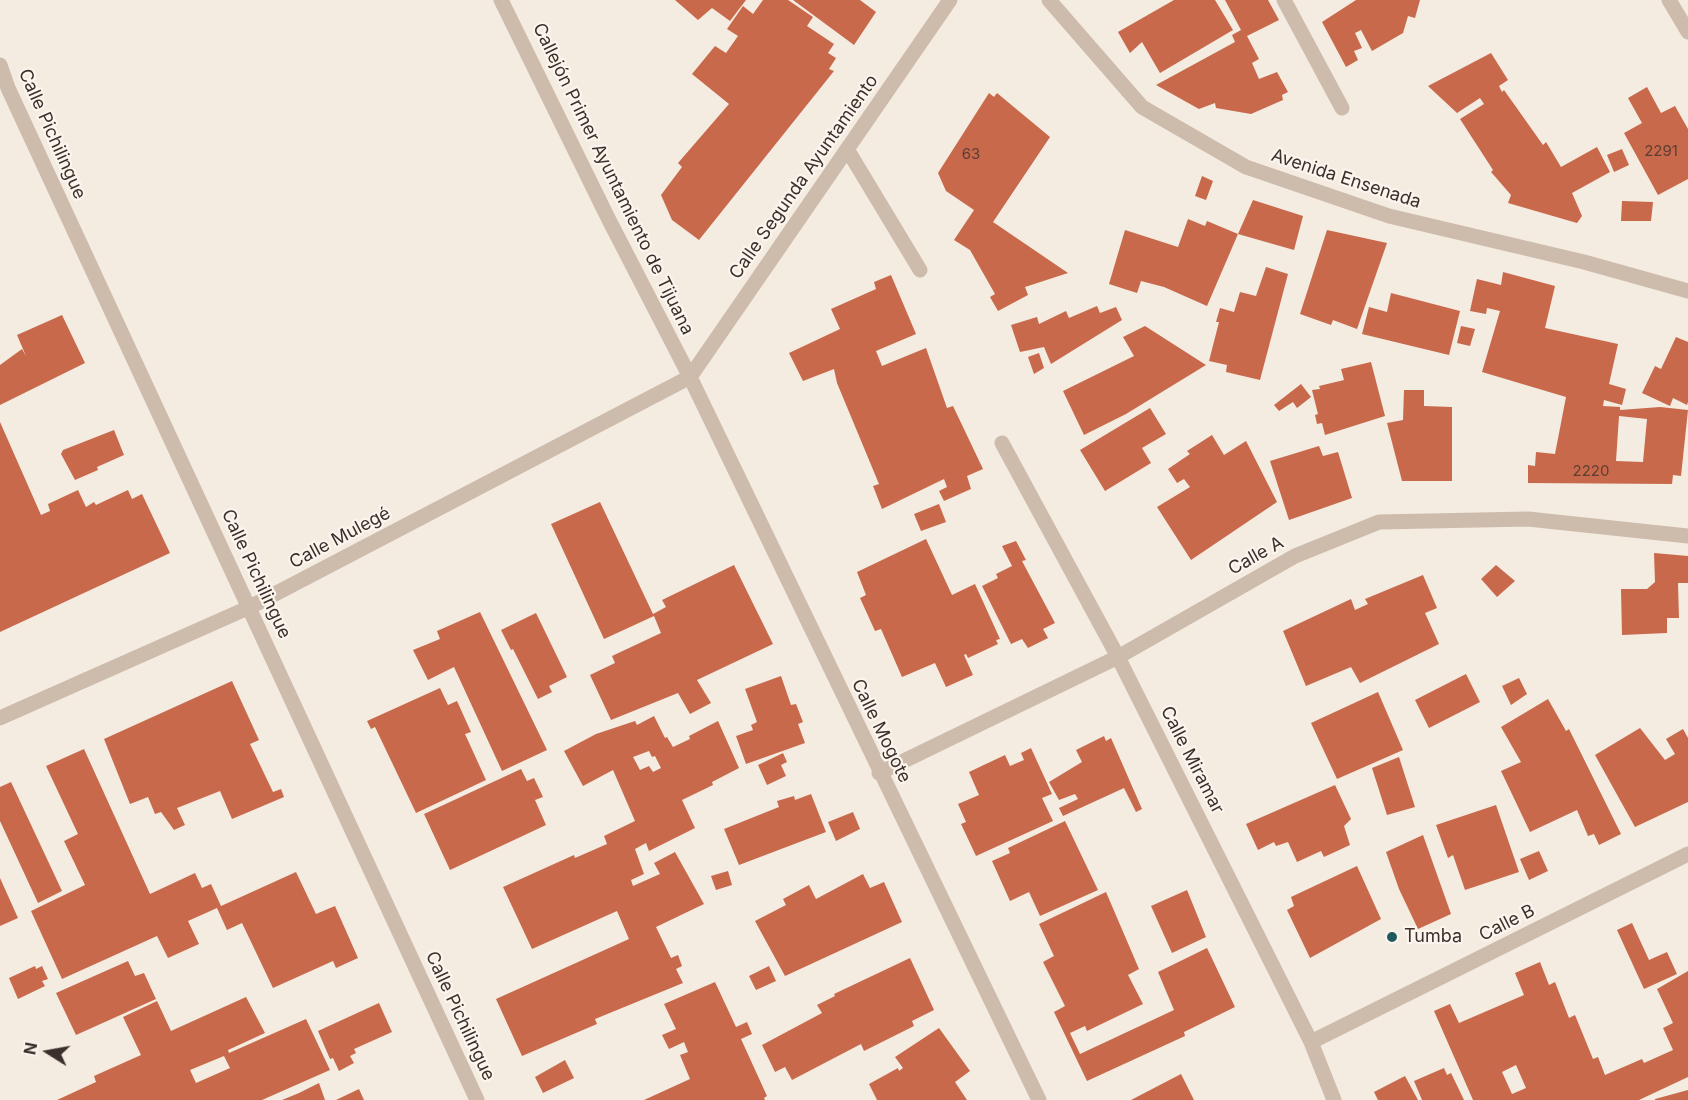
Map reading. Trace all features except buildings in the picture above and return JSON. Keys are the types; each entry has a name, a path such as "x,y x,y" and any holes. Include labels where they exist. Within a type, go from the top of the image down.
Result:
{"street":[{"name":"Callejón Primer Ayuntamiento de Tijuana","path":"501,0 608,218 690,377"},
{"name":"Calle Segunda Ayuntamiento","path":"690,377 950,0"},
{"name":"Avenida Ensenada","path":"1049,0 1142,107 1246,166 1389,216 1584,262 1688,291"},
{"path":"1284,0 1342,108"},
{"path":"1669,0 1688,32"},
{"name":"Calle Pichilingue","path":"0,65 8,88 477,1100"},
{"path":"847,149 920,270"},
{"name":"Calle Mulegé","path":"0,718 250,607 690,377"},
{"name":"Calle Mogote","path":"690,377 879,773 1039,1100"},
{"name":"Calle Miramar","path":"1002,443 1118,657 1311,1042 1334,1100"},
{"name":"Calle A","path":"879,773 1118,657 1295,556 1379,522 1528,519 1688,536"},
{"name":"Calle B","path":"1311,1042 1688,854"}],"place":[{"name":"Tumba","path":"1392,937"}]}
